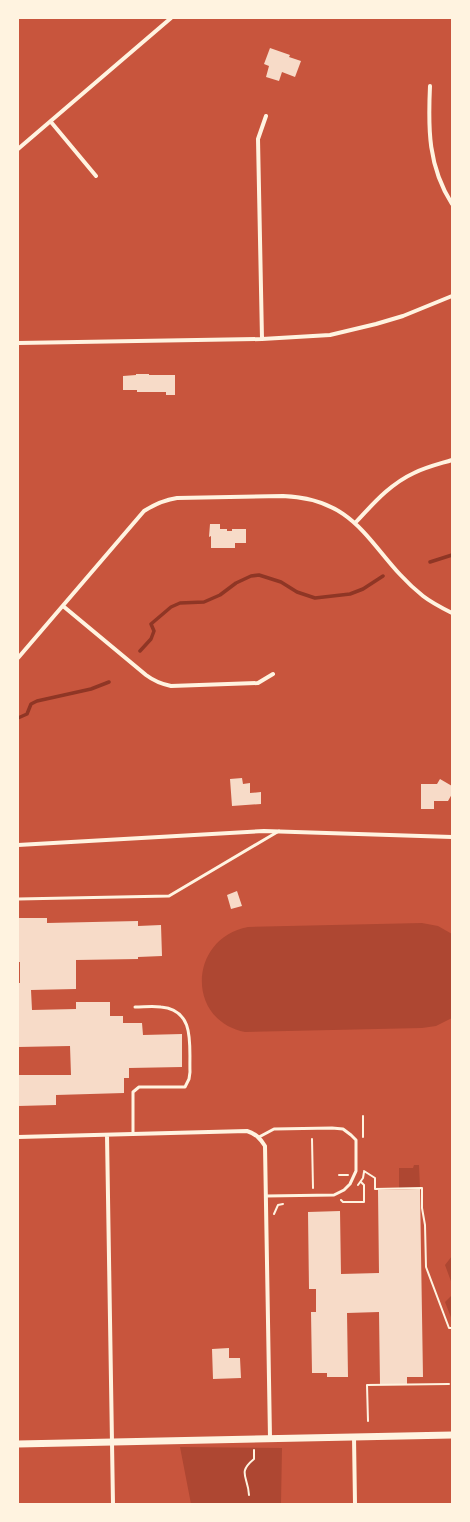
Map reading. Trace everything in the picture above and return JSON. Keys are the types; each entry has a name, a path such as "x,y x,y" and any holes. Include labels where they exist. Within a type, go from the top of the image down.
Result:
{"street":[{"path":"18,149 171,18"},
{"path":"430,86 429,122 432,151 439,180 452,204"},
{"path":"262,339 258,139 266,116"},
{"path":"50,122 96,176"},
{"path":"18,343 262,339 330,335 403,316 452,296"},
{"path":"356,522 398,482 413,473 452,460"},
{"path":"18,658 144,511 164,500 177,498 298,496 325,504 340,511 356,522 408,582 429,600 452,613"},
{"path":"63,606 152,680 162,684 171,686 258,683 273,674"},
{"path":"18,845 280,831 452,837"},
{"path":"18,1137 247,1131 254,1133 259,1137 265,1146 270,1438"},
{"path":"107,1134 114,1504"},
{"path":"18,1444 452,1435"},
{"path":"354,1437 355,1504"}],"lane":[{"path":"18,899 169,896 280,831"},
{"path":"133,1134 133,1092 139,1087 185,1087 189,1079 190,1072 188,1027 180,1014 171,1009 160,1007 135,1007"},
{"path":"259,1137 274,1129 332,1128 343,1129 352,1134 356,1140 356,1171 354,1178 344,1190 334,1194 266,1196"}],"path":[{"path":"363,1116 363,1140"},
{"path":"312,1139 313,1190"},
{"path":"357,1186 363,1178 364,1171 375,1178 375,1189 422,1188 426,1266 449,1328 452,1328"},
{"path":"339,1175 350,1174"},
{"path":"342,1200 343,1202 364,1202 364,1185 361,1182"},
{"path":"274,1215 278,1205 286,1203"},
{"path":"368,1421 367,1385 449,1384"},
{"path":"249,1495 248,1485 244,1473 247,1464 254,1459 254,1450"}],"shaded area":[{"path":"422,923 438,926 452,934 452,1018 436,1026 422,1028 245,1032 225,1024 212,1012 204,996 202,979 205,962 214,946 228,934 248,927"},
{"path":"414,1165 419,1165 420,1188 399,1188 399,1168 413,1168"},
{"path":"452,1256 452,1284 445,1265"},
{"path":"452,1295 452,1320 445,1302"},
{"path":"180,1447 282,1448 281,1504 191,1504"}],"building":[{"path":"270,48 290,55 289,57 301,61 295,77 282,72 279,81 266,77 269,66 264,64"},
{"path":"136,374 175,375 175,395 166,395 166,392 137,392 137,390 123,390 123,376"},
{"path":"210,524 220,524 220,529 227,529 227,531 232,531 232,529 246,529 246,543 235,543 235,548 211,548 211,536 209,537"},
{"path":"242,778 243,784 250,783 250,793 261,792 261,804 232,806 230,779"},
{"path":"440,779 452,786 452,794 448,801 434,801 434,809 421,809 421,784 437,784"},
{"path":"237,891 242,906 231,909 227,895"},
{"path":"18,918 47,918 47,923 138,921 138,926 161,925 162,956 138,957 138,959 76,960 76,989 31,990 32,1010 76,1009 76,1002 110,1002 110,1016 123,1016 123,1023 142,1023 143,1035 182,1034 182,1067 129,1068 129,1078 124,1078 124,1093 56,1095 56,1105 18,1106 18,1075 71,1075 70,1046 18,1047 18,983 20,983 20,962 18,962"},
{"path":"420,1189 423,1377 407,1377 407,1384 380,1385 379,1312 347,1313 348,1377 327,1377 327,1373 312,1373 311,1312 316,1312 316,1289 309,1289 308,1212 340,1211 341,1274 379,1273 378,1190"},
{"path":"229,1348 229,1358 240,1358 241,1378 213,1379 212,1349"}],"waterway":[{"path":"430,562 452,555"},
{"path":"140,651 151,639 154,631 151,624 171,607 180,603 204,602 220,595 236,583 251,576 259,575 281,582 297,592 315,598 350,594 363,589 383,576"},
{"path":"18,718 27,714 31,704 37,701 91,689 109,682"}]}
